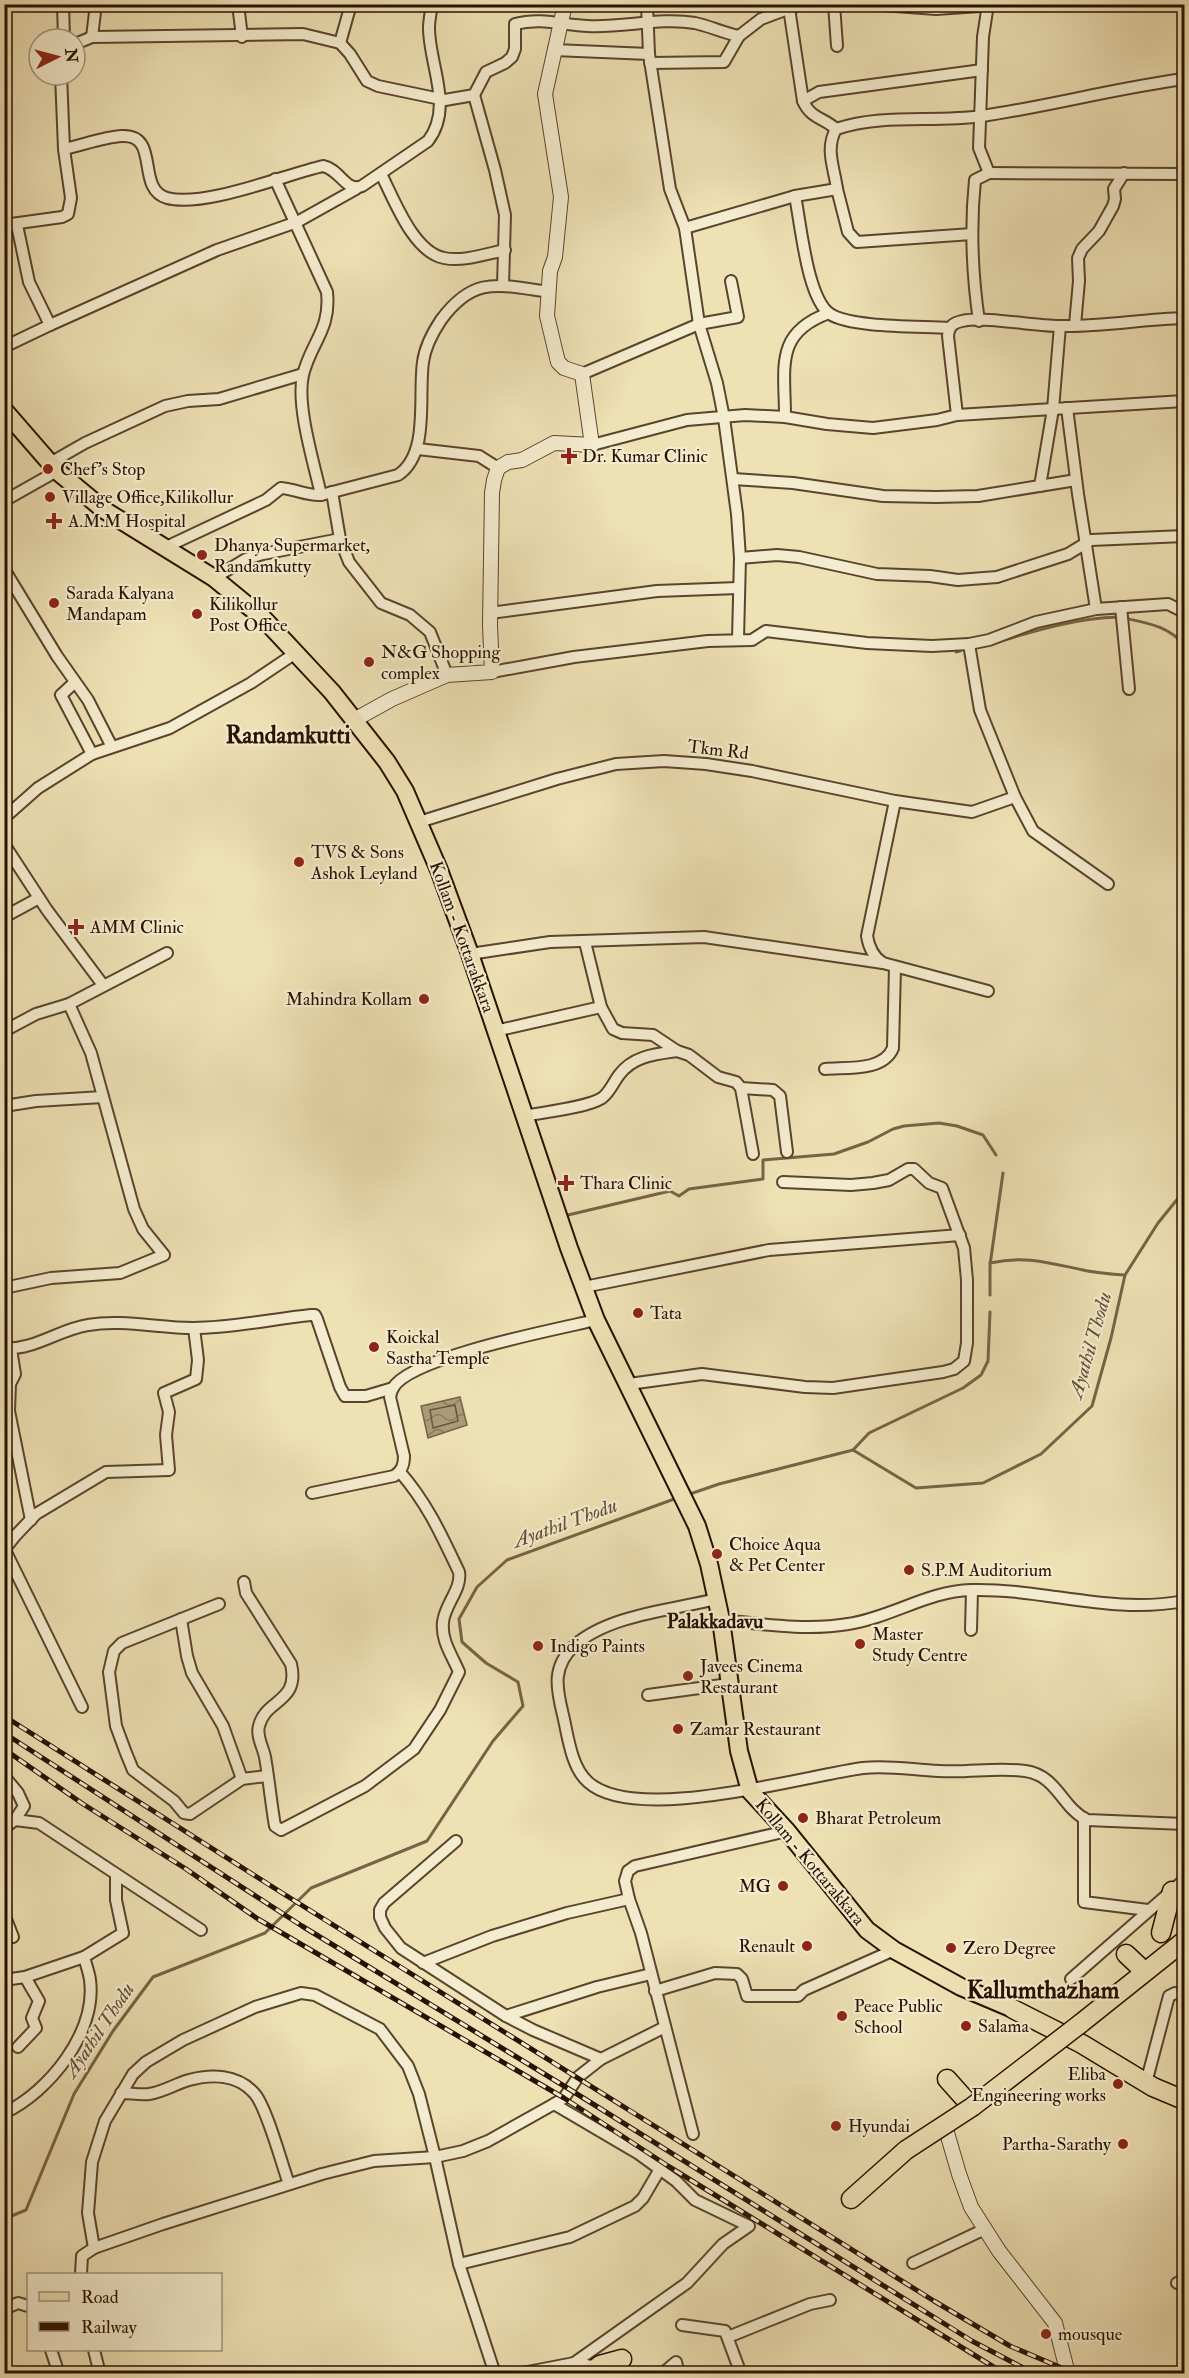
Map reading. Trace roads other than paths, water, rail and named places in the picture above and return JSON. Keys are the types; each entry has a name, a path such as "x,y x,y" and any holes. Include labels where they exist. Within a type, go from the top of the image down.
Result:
{"highway":[{"path":"1161,1933 1178,1886"},
{"path":"851,2199 906,2150 972,2107 1185,1941"},
{"path":"1126,1953 1144,1971"},
{"path":"1013,2009 1082,2044 1146,2084 1185,2100"},
{"path":"947,2079 972,2107"}],"main road":[{"name":"Kollam - Kottarakkara","path":"4,410 54,467 104,510 214,578 263,618 297,652 387,762 405,791 419,822 470,954 596,1320 697,1526 709,1563 721,1620 739,1751 750,1791 787,1831 867,1930 894,1950 961,1987 1013,2009"}],"street":[{"path":"63,4 64,27"},
{"path":"92,38 96,4"},
{"path":"238,4 242,37"},
{"path":"340,43 351,4"},
{"path":"4,347 218,250 297,222 381,174 428,141 433,134 441,99 429,28 432,4"},
{"path":"565,4 545,94 561,197 555,256 550,271 547,316 558,362 564,368 582,374 699,324 738,317 731,281"},
{"path":"647,4 650,58 670,189 686,228 699,324 717,383 733,479 740,558 738,639"},
{"path":"554,50 724,62 739,36 761,19 801,4"},
{"path":"834,4 837,46"},
{"path":"868,4 936,7 1009,4"},
{"path":"988,5 983,37 979,148 989,173"},
{"path":"789,8 803,101 808,111 816,118 826,120 836,129"},
{"path":"503,285 505,215 474,95 486,72 512,57 515,49 515,24 531,20 562,21 589,26 695,23 739,36"},
{"path":"87,40 303,34 340,43 367,81 378,86 441,99 474,95"},
{"path":"803,101 819,92 982,70"},
{"path":"972,234 857,242 848,232 830,155 831,139 836,129 875,119 980,116 1185,79"},
{"path":"4,225 17,225 68,214 71,198 64,149 61,87"},
{"path":"64,149 121,136 138,139 145,149 150,182 155,191 160,196 177,200 230,192 323,166 331,168 356,189"},
{"path":"979,321 973,277 972,234 975,180 989,173 1185,174"},
{"path":"1075,325 1078,258 1082,249 1103,224 1115,199 1114,189 1124,173"},
{"path":"381,174 409,228 433,253 442,258 452,259 505,250"},
{"path":"275,179 297,222 327,292 329,307 326,322 303,374 302,390 308,439 340,538 349,562 381,603 411,615 430,632 447,675"},
{"path":"686,228 795,196 837,189"},
{"path":"795,196 807,264 815,294 828,313 859,323 949,328 963,321 979,321 1060,327 1185,318"},
{"path":"17,225 29,282 50,325"},
{"path":"164,548 266,500 281,488 295,489 312,496 399,475 406,470 418,449 423,362 429,342 439,324 462,296 471,290 503,285 549,292"},
{"path":"785,417 786,355 789,343 798,329 809,320 828,313"},
{"path":"1040,486 1053,409 1060,327"},
{"path":"949,328 951,370 957,415"},
{"path":"4,501 85,443 165,406 188,401 219,399 303,374"},
{"path":"582,374 592,445"},
{"path":"492,672 490,613 492,493 498,468 508,462 522,460 554,443 592,445 687,420 744,415 785,417 873,428 937,420 957,415 1185,401"},
{"path":"1067,408 1096,609"},
{"path":"418,449 479,456 498,468"},
{"path":"733,479 793,483 883,496 936,497 978,496 1076,480"},
{"path":"740,558 777,555 800,557 877,574 930,576 958,580 997,577 1068,554 1091,540 1185,536"},
{"path":"214,578 246,559 340,538"},
{"path":"4,569 57,656 88,700 112,747"},
{"path":"490,613 657,591 738,588"},
{"path":"354,720 392,699 447,675 492,672 574,657 738,639 752,640 766,631 867,643 932,646 969,644 989,640 1036,622 1096,609 1168,604 1185,612"},
{"path":"1120,607 1129,689"},
{"path":"969,644 981,710 1015,798 1033,831 1108,884"},
{"path":"4,818 38,788 93,754 170,728 251,683 297,652"},
{"path":"73,684 61,695 93,754"},
{"name":"Tkm Rd","path":"419,822 557,779 616,764 664,761 752,771 895,801 972,813 1015,798"},
{"path":"884,963 873,954 867,936 895,801"},
{"path":"4,844 39,898 103,985"},
{"path":"4,916 39,898"},
{"path":"470,954 550,942 704,937 884,963 988,991"},
{"path":"585,942 601,1007 613,1029 622,1033 653,1035 677,1051 694,1058 718,1077 736,1082 741,1088 753,1154"},
{"path":"4,1031 36,1014 69,1004 167,953"},
{"path":"825,1069 868,1066 884,1061 890,1056 893,1048 895,966"},
{"path":"4,1288 51,1278 120,1273 164,1256 143,1229 134,1209 91,1053 69,1004"},
{"path":"495,1030 601,1007"},
{"path":"524,1116 600,1099 608,1092 624,1068 637,1059 677,1051"},
{"path":"741,1088 773,1090 780,1096 787,1152"},
{"path":"4,1106 36,1101 104,1097"},
{"path":"628,1384 702,1374 805,1387 833,1388 916,1377 954,1369 964,1361 967,1343 967,1280 964,1248 942,1188 929,1183 914,1170 908,1169 889,1180 873,1183 851,1185 783,1182"},
{"path":"584,1287 769,1250 960,1235"},
{"path":"31,1520 9,1411 10,1384 15,1374 8,1349 48,1339 86,1325 109,1323 194,1328 315,1316 345,1396 366,1396 393,1388 407,1375 458,1354 596,1320"},
{"path":"82,1707 5,1549 31,1520 69,1493 106,1472 169,1470 166,1436 169,1412 165,1393 196,1379 198,1360 194,1328"},
{"path":"312,1492 394,1476 399,1472 404,1456 392,1411 390,1397 393,1388"},
{"path":"244,1582 246,1593 291,1664 294,1676 291,1689 262,1718 258,1727 265,1757 275,1826 281,1830 289,1828 301,1817 320,1811 365,1786 414,1749 440,1710 452,1683 458,1677 459,1672 447,1650 443,1621 460,1579 459,1572 425,1504 399,1472"},
{"path":"971,1630 972,1590"},
{"path":"721,1620 812,1627 849,1624 947,1593 972,1590 1046,1595 1103,1605 1156,1606 1185,1601"},
{"path":"716,1599 636,1617 604,1627 567,1652 558,1667 557,1692 575,1761 588,1782 606,1792 630,1798 656,1800 750,1791 862,1768 885,1766 939,1772 1027,1771 1044,1778 1059,1791 1078,1815 1084,1818 1114,1822 1185,1824"},
{"path":"219,1604 122,1643 114,1651 109,1672 116,1726 133,1770 174,1801 184,1813 190,1814 197,1810 242,1779 267,1776"},
{"path":"182,1619 187,1656 192,1673 223,1726 242,1779"},
{"path":"648,1695 729,1684"},
{"path":"4,1776 18,1793 24,1806 15,1820 4,1828"},
{"path":"1084,1818 1084,1902 1148,1910"},
{"path":"15,1820 39,1823 201,1930"},
{"path":"693,2134 641,1933 629,1899 625,1881 628,1871 635,1866 787,1831"},
{"path":"456,1841 384,1903 380,1910 380,1917 390,1936 423,1963 506,2016 549,2038 602,2059"},
{"path":"4,1980 25,1977 84,1957 123,1933 116,1900 116,1875"},
{"path":"1071,1979 1178,1886"},
{"path":"423,1963 503,1933 567,1913 629,1899"},
{"path":"4,1914 13,1937"},
{"path":"655,1991 715,1973 737,1974 742,1979 747,1996 798,1996 804,1990 894,1950"},
{"path":"4,2113 16,2108 36,2092 71,2052 87,2017 90,1998 90,1980 84,1957"},
{"path":"506,2016 597,1987 651,1974"},
{"path":"18,2047 36,2028 32,2018 39,2001 25,1977"},
{"path":"94,2248 88,2213 92,2162 105,2121 133,2074 146,2062 183,2040 255,2007 301,1993 315,1995 380,2029 401,2056 417,2087 459,2264 495,2373"},
{"path":"1146,2084 1169,1996 1176,1993 1185,1996"},
{"path":"81,2273 82,2256 94,2248 288,2184 374,2161 435,2157 463,2151 488,2141 564,2098 578,2077 602,2059 665,2027"},
{"path":"121,2093 149,2094 201,2078 223,2076 238,2081 255,2093 288,2184"},
{"path":"554,2104 612,2136 660,2169 695,2199 749,2226 723,2244 687,2283 574,2362"},
{"path":"945,2126 971,2207 1055,2323 1068,2373"},
{"path":"459,2264 570,2237 634,2205 642,2198 660,2169"},
{"path":"913,2263 985,2229"},
{"path":"728,2337 810,2304 830,2300"},
{"path":"4,2309 18,2303 27,2306"},
{"path":"682,2325 725,2331 741,2373"},
{"path":"52,2351 59,2373"},
{"path":"94,2351 100,2373"},
{"path":"517,2373 574,2362 606,2368"},
{"path":"662,2373 676,2362 679,2373"}],"water":[{"path":"460,1397 467,1425 428,1438 421,1406"}],"waterway":[{"path":"1004,640 1075,622 1118,617"},
{"path":"1124,618 1164,629 1172,633 1184,645"},
{"path":"956,652 960,651"},
{"path":"568,1215 670,1191 679,1196 689,1189 763,1179 763,1160 834,1154 904,1126 939,1123 957,1126 983,1135 996,1155"},
{"path":"990,1295 990,1265 1003,1173"},
{"name":"Ayathil Thodu","path":"687,1495 719,1484 853,1450 916,1488 983,1483 1041,1454 1092,1406 1111,1338 1125,1275 1158,1223 1184,1191"},
{"path":"990,1263 1026,1260 1093,1272 1125,1275"},
{"path":"853,1450 869,1433 963,1388 981,1375 988,1361 990,1312"},
{"name":"Ayathil Thodu","path":"4,2219 26,2210 74,2094 113,2031 153,1977 265,1933 311,1888 427,1841 493,1741 523,1706 518,1682 486,1663 462,1642 459,1619 477,1587 507,1560 677,1498"},
{"path":"1100,2370 1106,2374"}],"railway":[{"path":"4,1716 934,2301 1010,2346 1076,2374"},
{"path":"4,1733 302,1926 569,2089 972,2341 1035,2374"},
{"path":"4,1749 258,1919 564,2098 668,2166 1005,2374"}],"place":[{"name":"Dr. Kumar Clinic","path":"569,456"},
{"name":"Chef's Stop","path":"48,469"},
{"name":"Village Office,Kilikollur","path":"50,497"},
{"name":"A.M.M Hospital","path":"54,521"},
{"name":"Dhanya Supermarket, Randamkutty","path":"202,555"},
{"name":"Sarada Kalyana Mandapam","path":"54,603"},
{"name":"Kilikollur Post Office","path":"197,614"},
{"name":"N&G Shopping complex","path":"369,662"},
{"name":"TVS & Sons Ashok Leyland","path":"299,862"},
{"name":"AMM Clinic","path":"76,927"},
{"name":"Mahindra Kollam","path":"424,999"},
{"name":"Thara Clinic","path":"566,1183"},
{"name":"Tata","path":"638,1313"},
{"name":"Koickal Sastha Temple","path":"374,1347"},
{"name":"Choice Aqua & Pet Center","path":"717,1554"},
{"name":"S.P.M Auditorium","path":"909,1570"},
{"name":"Master Study Centre","path":"860,1644"},
{"name":"Indigo Paints","path":"538,1646"},
{"name":"Javees Cinema Restaurant","path":"688,1676"},
{"name":"Zamar Restaurant","path":"678,1729"},
{"name":"Bharat Petroleum","path":"803,1818"},
{"name":"MG","path":"783,1886"},
{"name":"Renault","path":"807,1946"},
{"name":"Zero Degree","path":"951,1948"},
{"name":"Peace Public School","path":"842,2016"},
{"name":"Salama","path":"966,2026"},
{"name":"Eliba Engineering works","path":"1118,2084"},
{"name":"Hyundai","path":"836,2126"},
{"name":"Partha-Sarathy","path":"1123,2144"},
{"name":"mousque","path":"1046,2334"}],"district":[{"name":"Randamkutti","path":"288,735"},
{"name":"Palakkadavu","path":"715,1621"},
{"name":"Kallumthazham","path":"1043,1990"}]}
